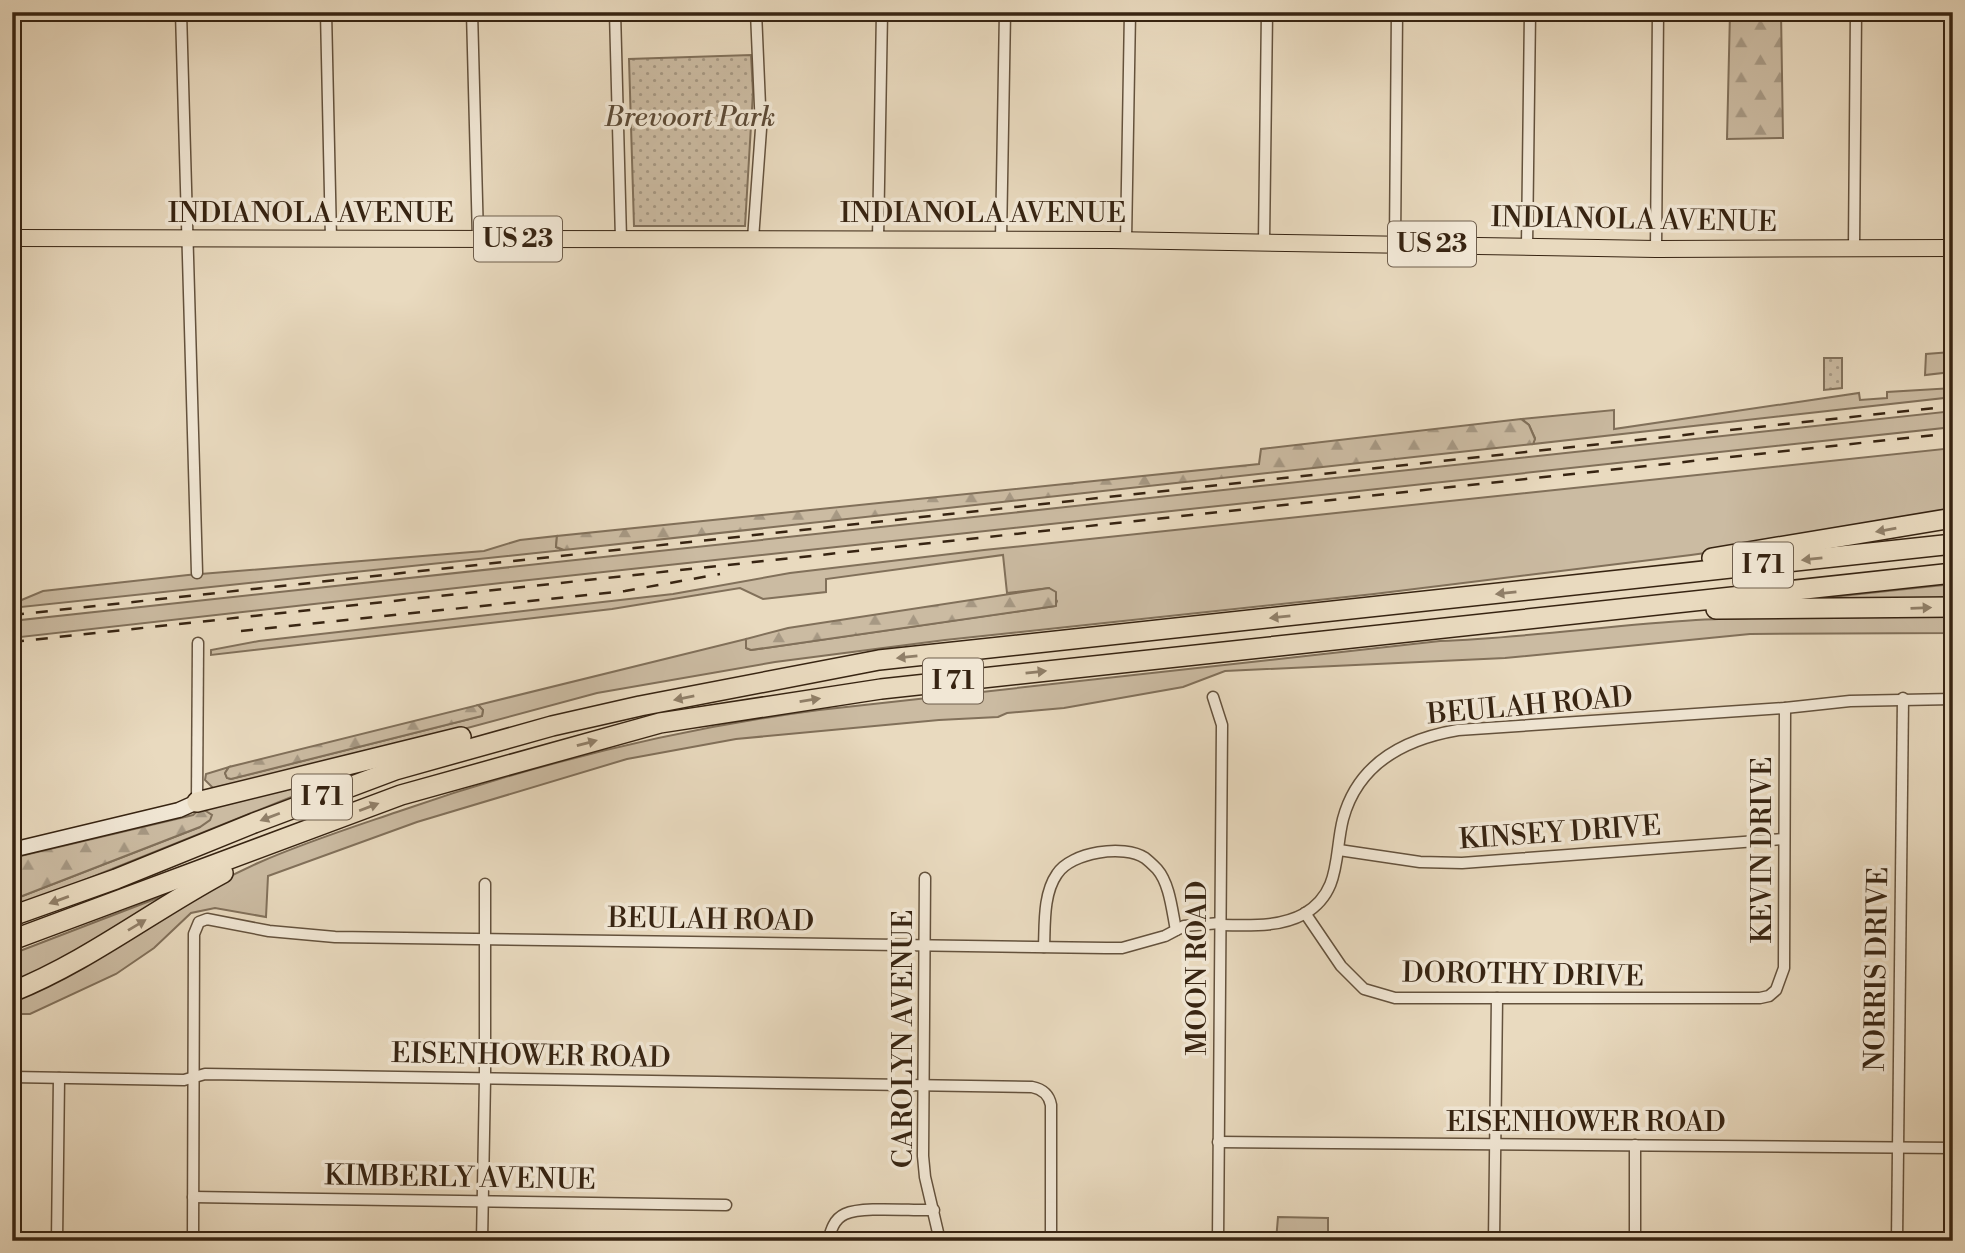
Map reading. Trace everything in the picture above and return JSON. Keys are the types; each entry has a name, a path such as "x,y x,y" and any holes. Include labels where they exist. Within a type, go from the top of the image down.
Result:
{"highway":[{"path":"1574,585 1691,561 1953,518"},
{"name":"I 71","path":"12,916 117,879 254,823 395,770 552,726 640,706 879,660 1953,544"},
{"name":"I 71","path":"12,940 401,795 660,723 894,687 1953,573"},
{"path":"1618,609 1953,607"},
{"path":"197,802 405,753 487,730 601,707 640,706"},
{"path":"12,992 45,979 184,895 305,831"}],"main road":[{"name":"INDIANOLA AVENUE","path":"12,238 1001,239 1656,249 1953,247"}],"street":[{"path":"181,12 197,573"},
{"path":"326,12 331,239"},
{"path":"472,12 478,239"},
{"path":"615,12 621,239"},
{"path":"753,239 761,129 756,12"},
{"path":"878,239 882,12"},
{"path":"1001,239 1005,12"},
{"path":"1126,240 1130,12"},
{"path":"1264,241 1267,12"},
{"path":"1395,243 1397,12"},
{"path":"1527,246 1530,12"},
{"path":"1656,249 1658,12"},
{"path":"1854,247 1856,12"},
{"path":"12,850 179,810 197,802 198,643"},
{"name":"MOON ROAD","path":"1213,697 1222,725 1218,1241"},
{"name":"NORRIS DRIVE","path":"1897,1241 1903,698"},
{"name":"BEULAH ROAD","path":"194,1077 194,933 199,922 207,919 270,931 335,937 1122,948 1184,926 1267,925 1305,913 1320,900 1330,886 1337,868 1348,803 1367,773 1380,760 1422,737 1458,730 1785,708 1850,701 1953,699"},
{"name":"KEVIN DRIVE","path":"1776,990 1784,968 1785,708"},
{"name":"KINSEY DRIVE","path":"1339,850 1420,862 1462,863 1784,839"},
{"path":"1044,947 1046,912 1053,881 1057,873 1070,861 1086,854 1115,851 1144,857 1159,872 1167,891 1176,930"},
{"name":"CAROLYN AVENUE","path":"925,878 923,1156 925,1177 940,1241"},
{"path":"482,1241 485,884"},
{"name":"DOROTHY DRIVE","path":"1305,913 1341,966 1364,989 1395,998 1751,999 1769,996 1776,990"},
{"path":"1494,1241 1497,998"},
{"name":"EISENHOWER ROAD","path":"12,1077 184,1080 205,1074 1032,1087 1040,1089 1050,1099 1051,1241"},
{"path":"193,1241 194,1077"},
{"path":"57,1241 59,1078"},
{"name":"EISENHOWER ROAD","path":"1218,1142 1953,1148"},
{"path":"1635,1145 1635,1241"},
{"name":"KIMBERLY AVENUE","path":"193,1197 726,1205"},
{"path":"828,1241 832,1226 843,1215 858,1210 934,1210"}],"green space":[{"path":"1730,12 1781,12 1783,138 1727,139"},
{"name":"Brevoort Park","path":"751,55 753,92 745,226 634,226 629,59"},
{"path":"1951,352 1951,372 1925,375 1926,354"},
{"path":"1824,358 1842,358 1842,388 1824,390"},
{"path":"1953,388 1953,397 1533,444 1535,438 1529,425 1522,419 1614,410 1614,429 1859,393 1860,400 1887,398 1887,392"},
{"path":"1953,411 1953,427 12,638 12,621"},
{"path":"1521,419 1529,425 1535,439 1533,444 564,550 556,547 557,536 1259,464 1261,449"},
{"path":"1953,448 1953,510 1784,542 1691,555 1374,594 945,640 775,662 597,693 419,741 214,789 205,780 206,774 229,767 225,773 227,778 231,779 482,716 483,710 478,705 746,639 746,648 751,650 1055,606 1057,601 1049,588 1007,593 1003,555 826,579 826,592 763,599 740,588 612,609 211,655 211,650 259,641 673,594 790,573 984,550"},
{"path":"557,536 556,547 564,550 12,608 12,604 43,591 188,575 484,551 520,540"},
{"path":"1953,584 1953,602 1785,602"},
{"path":"1049,588 1056,592 1056,606 751,650 746,648 746,639 788,628"},
{"path":"1953,615 1953,633 1750,634 1505,658 1225,671 1183,687 1064,708 1007,713 998,717 736,739 627,759 417,822 268,876 266,917 215,908 191,913 154,948 116,974 30,1014 12,1014 12,1000 164,911 226,878 309,842 501,778 606,750 712,727 819,710 1440,641 1696,620"},
{"path":"478,705 483,710 482,716 231,779 227,778 225,773 229,767"},
{"path":"351,773 12,908 12,900 200,827 201,808"},
{"path":"201,808 212,815 210,820 200,827 12,900 12,858 193,815"},
{"path":"181,889 12,987 12,954"},
{"path":"1278,1217 1328,1218 1328,1241 1276,1241"}],"railway":[{"path":"12,615 1953,406"},
{"path":"12,642 1953,433"},
{"path":"241,631 625,591 720,574"}]}
